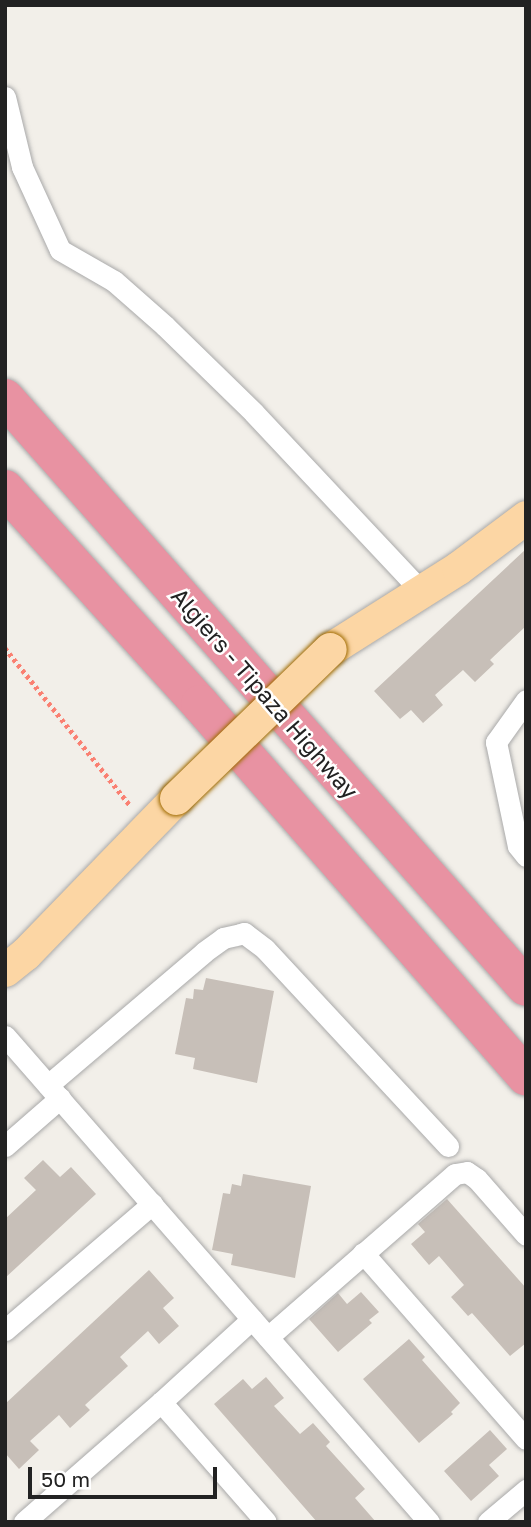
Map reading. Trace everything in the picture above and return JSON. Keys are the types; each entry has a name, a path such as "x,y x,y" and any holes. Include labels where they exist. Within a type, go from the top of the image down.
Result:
{"highway":[{"name":"Algiers - Tipaza Highway","path":"5,398 526,986"},
{"path":"5,489 200,704 526,1077"}],"main road":[{"path":"5,970 176,798 330,649 458,568 526,517"}],"street":[{"path":"5,97 22,167 60,250 114,281 166,326 254,412 421,591"},
{"path":"526,700 496,742 518,846 526,856"},
{"path":"5,1146 54,1092 204,952 223,938 244,933 265,949 448,1146"},
{"path":"5,1036 429,1522"},
{"path":"268,1337 455,1174 467,1172 477,1179 526,1236"},
{"path":"5,1330 152,1204"},
{"path":"363,1253 526,1439"},
{"path":"24,1522 252,1318"},
{"path":"161,1402 266,1522"},
{"path":"488,1522 526,1490"}],"path":[{"path":"5,648 148,827"}],"building":[{"path":"526,549 526,626 490,660 494,664 475,682 463,670 435,695 443,705 423,723 411,710 400,719 374,691"},
{"path":"206,978 274,991 257,1083 193,1069 195,1058 175,1054 186,998 193,999 194,989 203,990"},
{"path":"43,1160 60,1177 71,1167 96,1194 5,1278 5,1219 36,1190 24,1178"},
{"path":"243,1174 311,1186 295,1278 231,1265 233,1254 212,1250 223,1193 230,1194 232,1184 241,1186"},
{"path":"447,1199 526,1288 526,1343 510,1356 472,1313 468,1316 451,1297 464,1285 439,1256 429,1265 411,1244 425,1232 418,1224"},
{"path":"149,1270 174,1298 163,1308 179,1326 159,1344 148,1331 120,1357 128,1366 85,1405 90,1410 70,1428 59,1415 30,1441 39,1450 19,1469 5,1453 5,1404"},
{"path":"361,1292 379,1312 369,1320 372,1323 338,1352 309,1319 338,1293 347,1304"},
{"path":"409,1339 425,1357 422,1360 460,1403 451,1412 453,1414 419,1443 363,1379"},
{"path":"266,1377 284,1398 274,1406 300,1434 313,1423 330,1442 326,1446 365,1489 355,1498 376,1522 317,1522 214,1404 243,1379 252,1389"},
{"path":"490,1430 507,1449 489,1465 499,1476 471,1501 444,1471"}]}
